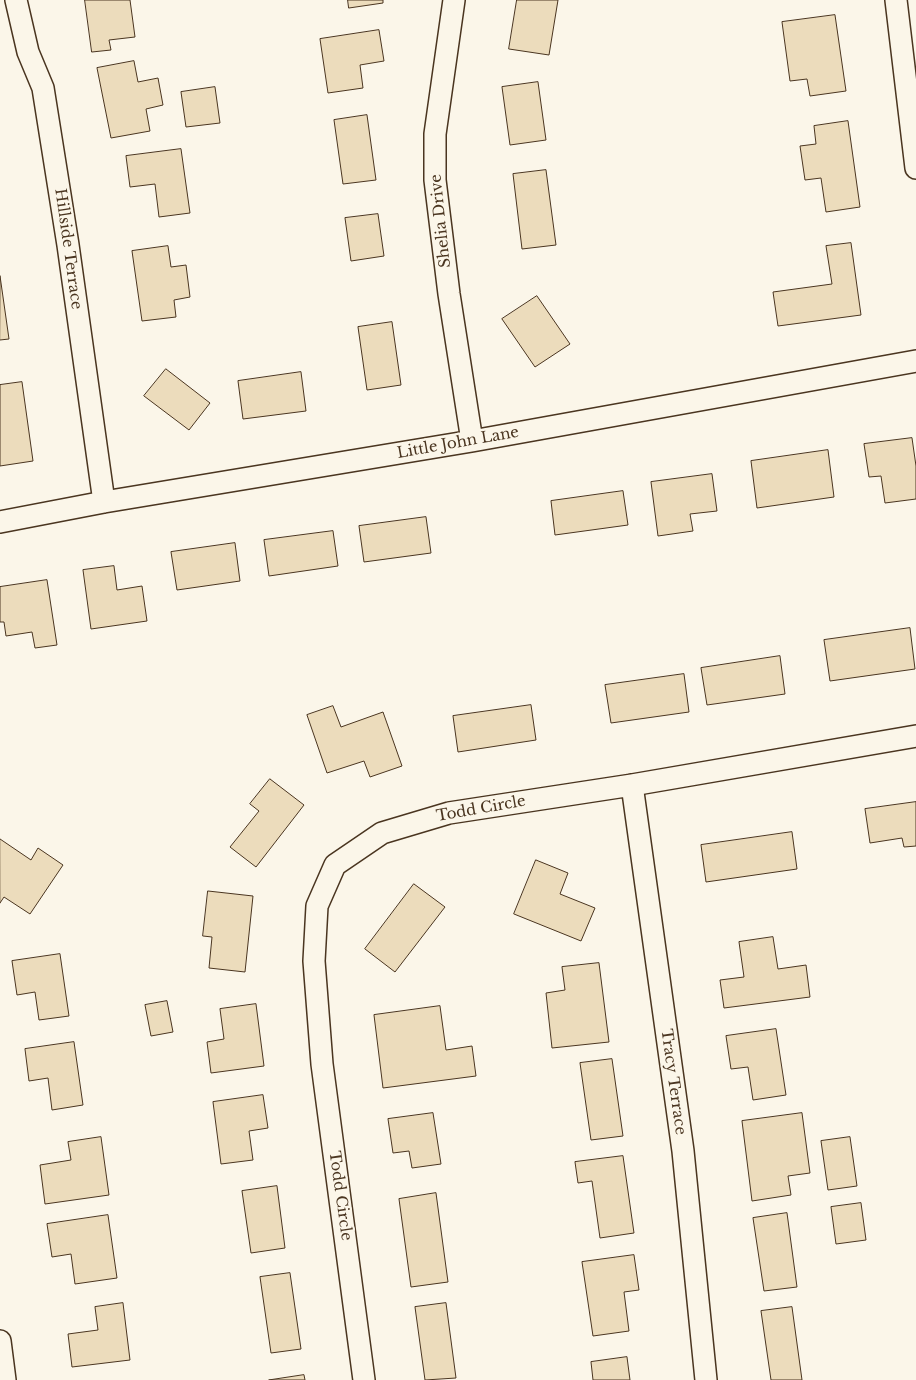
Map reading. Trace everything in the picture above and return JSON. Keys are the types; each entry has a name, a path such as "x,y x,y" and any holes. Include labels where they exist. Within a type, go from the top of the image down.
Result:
{"street":[{"name":"Hillside Terrace","path":"16,0 28,52 43,88 68,245 104,502"},
{"name":"Shelia Drive","path":"454,0 435,134 435,180 449,294 472,441"},
{"path":"896,0 916,168"},
{"name":"Little John Lane","path":"0,522 104,502 472,441 916,361"},
{"name":"Todd Circle","path":"364,1380 322,1064 314,961 317,906 335,865 382,833 449,813 632,786 916,736"},
{"name":"Tracy Terrace","path":"632,786 683,1151 706,1380"},
{"path":"0,1341 6,1380"}],"building":[{"path":"85,0 130,0 135,37 109,40 111,50 92,52"},
{"path":"348,0 383,0 383,3 349,8"},
{"path":"517,0 558,0 549,55 509,49"},
{"path":"835,15 846,91 810,96 807,79 790,81 782,22"},
{"path":"379,30 384,61 360,65 363,88 328,93 320,39"},
{"path":"134,61 138,82 158,78 163,105 146,109 150,131 111,138 97,68"},
{"path":"538,82 546,140 510,145 502,87"},
{"path":"215,87 220,123 186,127 181,92"},
{"path":"367,115 376,180 343,184 334,120"},
{"path":"848,121 860,207 826,212 821,178 805,180 800,146 816,144 814,126"},
{"path":"181,149 190,213 159,217 155,184 130,187 126,156"},
{"path":"546,170 556,245 522,249 513,174"},
{"path":"378,214 384,256 351,261 345,218"},
{"path":"851,243 861,315 778,326 773,292 832,284 826,246"},
{"path":"168,246 171,267 186,265 190,297 174,300 176,317 142,321 132,251"},
{"path":"0,276 9,339 0,340"},
{"path":"537,296 570,344 535,367 502,319"},
{"path":"392,322 401,385 367,390 358,327"},
{"path":"166,369 210,403 189,430 144,396"},
{"path":"301,372 306,411 243,419 238,381"},
{"path":"22,382 33,461 0,466 0,385"},
{"path":"912,438 916,466 916,499 885,503 881,476 869,477 864,444"},
{"path":"828,450 834,497 757,508 751,461"},
{"path":"712,474 717,511 690,514 693,531 658,536 651,482"},
{"path":"623,491 628,525 555,535 551,501"},
{"path":"426,517 431,553 364,562 359,526"},
{"path":"333,531 338,566 269,576 264,540"},
{"path":"235,543 240,581 177,590 171,552"},
{"path":"114,566 117,590 142,586 147,621 91,629 83,570"},
{"path":"47,580 57,645 35,648 32,632 6,636 4,622 0,622 0,587"},
{"path":"910,628 915,669 830,681 824,640"},
{"path":"780,656 785,694 707,705 701,668"},
{"path":"684,674 689,712 611,723 605,685"},
{"path":"531,705 536,740 458,752 453,716"},
{"path":"333,706 341,727 383,712 402,766 370,777 364,761 327,773 307,715"},
{"path":"270,779 304,805 256,867 230,847 259,811 250,804"},
{"path":"916,802 916,846 904,847 902,838 870,843 865,809"},
{"path":"792,832 797,869 706,882 701,845"},
{"path":"0,839 31,860 38,848 63,865 30,914 4,897 0,903"},
{"path":"536,860 568,873 560,894 595,908 581,941 514,914"},
{"path":"414,884 445,907 395,972 365,949"},
{"path":"208,891 253,896 245,972 209,968 212,937 203,936"},
{"path":"773,937 778,969 806,965 810,997 724,1008 720,980 744,977 739,942"},
{"path":"60,954 69,1016 39,1020 35,992 17,995 12,961"},
{"path":"599,963 609,1042 552,1048 546,993 565,990 562,967"},
{"path":"167,1001 173,1032 151,1036 145,1005"},
{"path":"256,1004 264,1066 211,1073 207,1042 224,1039 220,1009"},
{"path":"440,1006 446,1050 472,1046 476,1076 383,1088 374,1015"},
{"path":"776,1029 786,1095 753,1100 748,1067 731,1069 726,1036"},
{"path":"74,1042 83,1105 52,1110 48,1078 29,1081 25,1049"},
{"path":"612,1059 623,1136 591,1140 580,1063"},
{"path":"263,1095 268,1128 249,1131 253,1160 221,1164 213,1102"},
{"path":"433,1113 441,1164 412,1168 409,1151 393,1153 388,1119"},
{"path":"802,1113 810,1173 788,1176 791,1195 752,1201 742,1121"},
{"path":"101,1137 109,1195 45,1204 40,1165 71,1160 68,1142"},
{"path":"850,1137 857,1186 828,1190 821,1141"},
{"path":"623,1156 634,1233 600,1238 592,1181 578,1183 575,1162"},
{"path":"277,1186 285,1248 251,1253 242,1191"},
{"path":"436,1193 448,1282 411,1287 399,1199"},
{"path":"861,1203 866,1240 836,1244 831,1207"},
{"path":"787,1213 797,1287 764,1291 753,1218"},
{"path":"108,1215 117,1278 75,1284 71,1254 52,1257 47,1224"},
{"path":"634,1255 639,1290 624,1292 629,1331 593,1336 582,1262"},
{"path":"290,1273 301,1349 271,1353 260,1277"},
{"path":"123,1303 130,1360 72,1367 68,1334 98,1330 95,1307"},
{"path":"446,1303 456,1378 425,1380 415,1307"},
{"path":"792,1307 802,1380 771,1380 761,1311"},
{"path":"627,1357 630,1380 593,1380 591,1362"},
{"path":"304,1375 305,1380 269,1380"}]}
